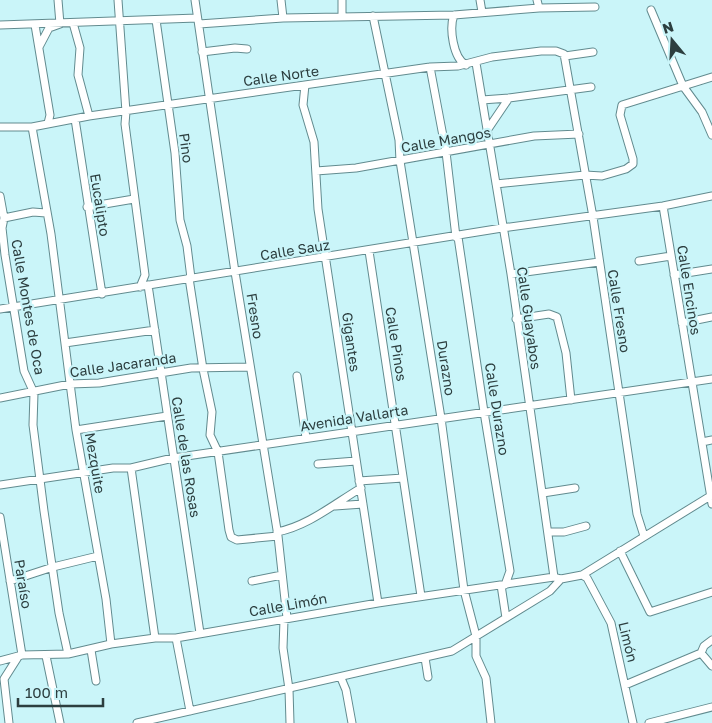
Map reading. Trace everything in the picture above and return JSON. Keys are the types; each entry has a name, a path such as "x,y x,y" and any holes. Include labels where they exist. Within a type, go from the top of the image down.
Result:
{"street":[{"path":"58,0 60,24"},
{"path":"118,0 126,112 125,124 147,286"},
{"name":"Fresno","path":"195,0 235,272 277,534 282,575 285,619 283,648 289,689 290,723"},
{"path":"282,0 283,18"},
{"path":"342,0 342,15"},
{"path":"480,0 482,12"},
{"path":"0,25 156,20 198,21 342,15 454,15 538,4 595,7"},
{"path":"651,10 683,86 702,112 712,136"},
{"path":"454,15 452,28 457,55 459,60 466,65"},
{"name":"Durazno","path":"373,16 398,140 441,418 464,590 476,636 476,656 486,678 491,723"},
{"name":"Pino","path":"156,20 175,153 180,220 188,246 190,278 203,369 212,412 210,435 218,452 231,537 237,540 277,534"},
{"path":"73,23 80,48 78,75 89,116"},
{"path":"35,24 50,115 48,123"},
{"path":"39,48 49,28 60,24"},
{"path":"202,52 235,48 247,49"},
{"name":"Calle Norte","path":"0,127 32,127 167,104 430,67 466,65 492,57 541,51 556,51 564,55 593,52"},
{"path":"448,66 457,55"},
{"name":"Calle Fresno","path":"564,55 572,90 593,216 598,262 637,514 644,536"},
{"name":"Calle Guayabos","path":"476,63 511,274 548,532 558,578"},
{"name":"Calle Durazno","path":"430,67 446,152 457,237 510,571 503,585"},
{"path":"496,184 585,175 602,176 626,169 633,164 620,115 622,105 712,77"},
{"name":"Gigantes","path":"304,86 304,104 314,142 318,209 378,602"},
{"path":"482,100 591,87"},
{"path":"488,129 509,98"},
{"name":"Eucalipto","path":"75,119 87,208 102,294"},
{"name":"Mezquite","path":"32,127 58,286 58,301 76,430 111,644"},
{"name":"Calle Mangos","path":"316,171 356,168 534,136 579,134"},
{"name":"Calle Montes de Oca","path":"0,196 4,218 3,240 24,371 34,393 33,425 59,613 68,654"},
{"name":"Calle Sauz","path":"0,309 457,237 502,228 664,206 712,196"},
{"path":"87,208 134,199"},
{"name":"Calle Encinos","path":"664,206 711,499"},
{"path":"4,218 33,212 46,213"},
{"name":"Calle Pinos","path":"368,251 421,596"},
{"path":"638,261 671,256"},
{"path":"511,274 598,262"},
{"path":"674,275 712,270"},
{"path":"58,286 72,299"},
{"name":"Calle de las Rosas","path":"147,286 200,633"},
{"path":"516,319 549,314 554,315 559,320 566,353 571,400"},
{"path":"682,323 712,317"},
{"path":"65,343 155,330"},
{"name":"Calle Jacaranda","path":"0,398 34,393 70,384 99,383 191,368 250,368"},
{"path":"297,376 306,438"},
{"name":"Avenida Vallarta","path":"0,485 113,468 131,468 173,458 712,379"},
{"path":"380,427 394,412"},
{"path":"76,430 167,416"},
{"path":"702,442 712,440"},
{"path":"318,464 356,461"},
{"path":"131,468 156,638"},
{"path":"277,534 335,506 360,485 403,478"},
{"path":"543,493 575,488"},
{"path":"582,575 644,536 711,499"},
{"path":"335,506 363,504"},
{"name":"Paraíso","path":"0,517 20,656"},
{"path":"548,532 564,532 586,526"},
{"path":"620,551 650,612 712,592"},
{"path":"10,581 53,567 98,556"},
{"path":"510,571 519,582"},
{"path":"252,581 282,575"},
{"name":"Calle Limón","path":"0,661 20,656 68,654 111,644 156,638 176,638 378,602 582,575"},
{"name":"Limón","path":"582,575 587,578 610,618 633,723"},
{"path":"138,723 341,678 452,650 464,645 550,591 558,578"},
{"path":"503,585 506,618"},
{"path":"176,638 190,711"},
{"path":"626,685 701,653 704,646 712,640"},
{"path":"91,650 96,681"},
{"path":"701,653 712,666"},
{"path":"9,723 4,679 20,656"},
{"path":"46,656 60,723"},
{"path":"425,658 428,677"},
{"path":"341,678 346,690 352,723"},
{"path":"649,723 712,707"}]}
